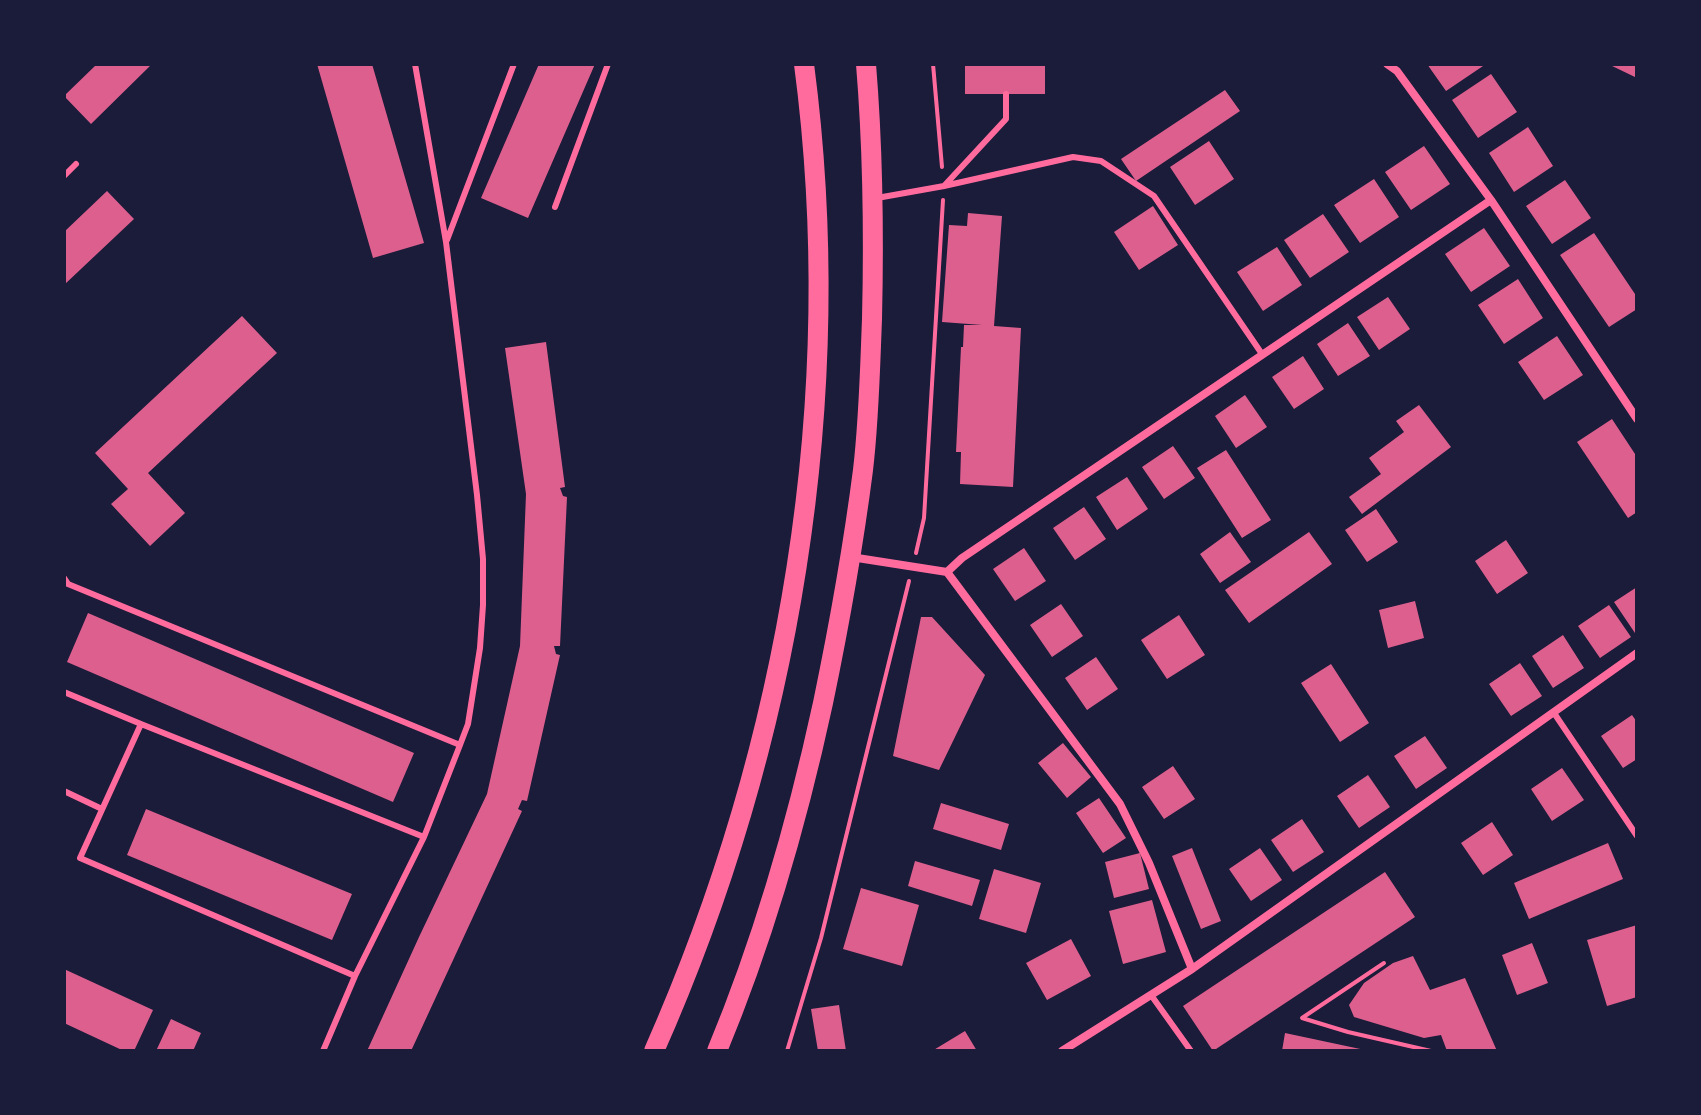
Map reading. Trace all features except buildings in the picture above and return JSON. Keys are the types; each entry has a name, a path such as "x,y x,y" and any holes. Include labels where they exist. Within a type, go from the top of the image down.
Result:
{"main road":[{"path":"654,1051 697,947 743,809 765,726 800,548 810,465 817,351 815,183 804,64"},
{"path":"717,1051 753,959 787,851 816,737 850,557 863,468 870,381 873,199 866,64"}],"street":[{"path":"1387,64 1397,71 1491,200 1637,419"},
{"path":"947,572 962,558 1491,200"},
{"path":"850,557 947,572 1120,804 1149,863 1192,969"},
{"path":"1062,1051 1192,969 1637,653"}],"lane":[{"path":"323,1051 355,976 424,837 468,724 477,673 483,605 483,559 477,495 446,242 415,64"},
{"path":"446,242 514,64"},
{"path":"555,207 608,64"},
{"path":"944,186 1006,119 1006,94"},
{"path":"873,199 1073,157 1101,161 1154,196 1262,354"},
{"path":"64,176 76,164"},
{"path":"65,584 460,745"},
{"path":"64,692 424,837"},
{"path":"1554,713 1637,836"},
{"path":"141,724 80,858 355,976"},
{"path":"64,791 102,809"},
{"path":"1151,995 1191,1051"}],"path":[{"path":"1384,963 1302,1018 1431,1051"}]}
